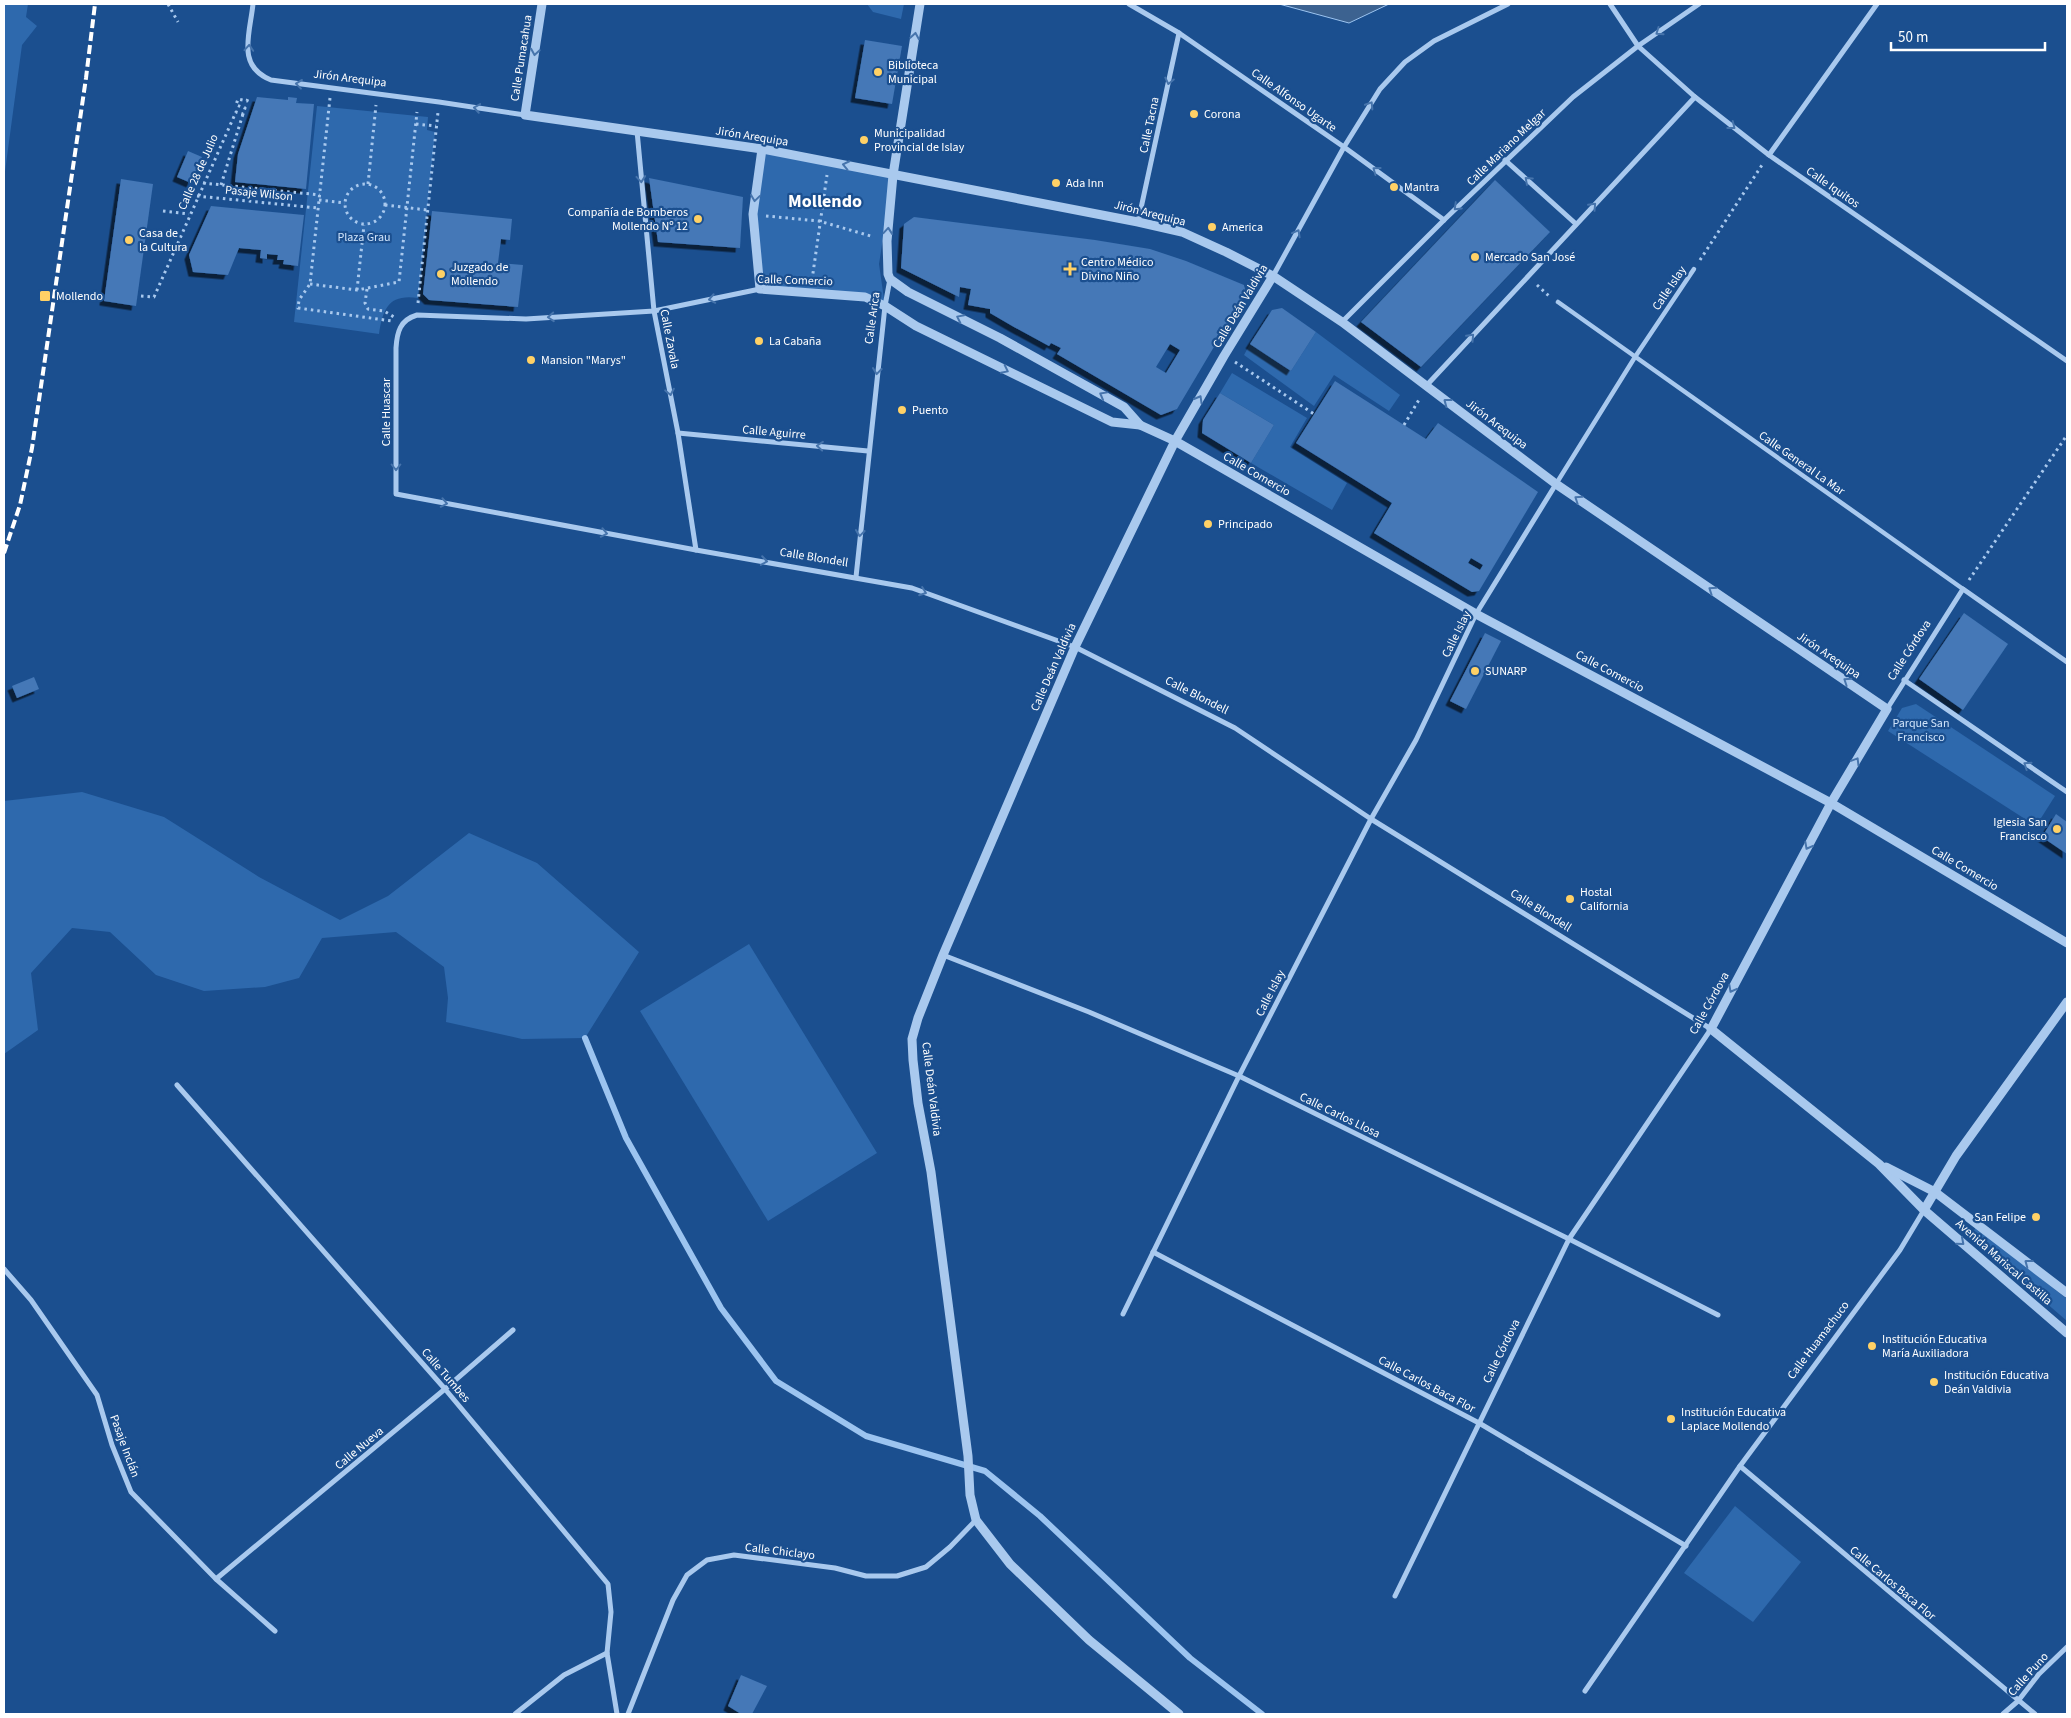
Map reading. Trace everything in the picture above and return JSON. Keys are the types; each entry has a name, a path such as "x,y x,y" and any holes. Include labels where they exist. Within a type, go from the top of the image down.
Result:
{"street":[{"name":"Jirón Arequipa","path":"253,4 248,58 254,69 272,80 418,99 762,150 1182,232 1273,276 1342,322 1556,484 1887,709"},
{"name":"Calle Pumacahua","path":"525,116 542,4"},
{"name":"Calle Arica","path":"856,577 868,451 885,306 890,279 888,274 887,241 893,175 920,4"},
{"name":"Calle Alfonso Ugarte","path":"1129,4 1179,33 1344,147 1444,220"},
{"name":"Calle Deán Valdivia","path":"976,1520 970,1495 968,1456 931,1172 918,1103 913,1060 912,1038 918,1018 943,955 1075,647 1175,441 1273,276 1344,147 1380,89 1405,62 1441,36 1508,4"},
{"name":"Calle Iquitos","path":"1610,4 1638,46 1695,97 1769,155 2067,361"},
{"name":"Calle Mariano Melgar","path":"1342,322 1505,160 1573,97 1638,46 1699,4"},
{"path":"1769,155 1877,4"},
{"name":"Calle Tacna","path":"1138,222 1179,33"},
{"path":"1426,386 1695,97"},
{"name":"Calle Zavala","path":"637,131 654,311 678,433 696,550"},
{"path":"760,290 753,214 762,150"},
{"path":"1505,160 1576,224"},
{"name":"Calle Islay","path":"1123,1314 1239,1076 1371,819 1416,740 1476,614 1635,357 1694,269"},
{"name":"Calle Comercio","path":"890,279 908,292 1000,338 1124,407 1140,425"},
{"name":"Calle Comercio","path":"403,322 417,315 526,319 654,311 760,290 865,297 885,306 916,326 1112,422 1140,425 1175,441 1476,614 1831,803 2067,943"},
{"name":"Calle General La Mar","path":"1558,302 2067,662"},
{"name":"Calle Huascar","path":"396,494 396,348 398,331 403,322"},
{"name":"Calle Aguirre","path":"678,433 868,451"},
{"name":"Calle Blondell","path":"396,494 912,588 1075,647 1235,728 1371,819 1711,1029 1879,1164 1924,1210"},
{"name":"Calle Córdova","path":"1395,1596 1569,1239 1711,1029 1831,803 1904,680 1963,589"},
{"path":"1904,680 2067,792"},
{"name":"Calle Carlos Llosa","path":"943,955 1089,1012 1239,1076 1718,1315"},
{"name":"Calle Huamachuco","path":"1585,1691 1740,1466 1900,1250 1956,1156 2067,1002"},
{"name":"Calle Tumbes","path":"177,1085 445,1389 608,1584 611,1612 607,1653 617,1714"},
{"name":"Calle Blondell","path":"1879,1164 1935,1192"},
{"name":"Avenida Mariscal Castilla","path":"1935,1192 2067,1292"},
{"name":"Avenida Mariscal Castilla","path":"1924,1210 2067,1333"},
{"name":"Calle Carlos Baca Flor","path":"1153,1252 1479,1423 1686,1546"},
{"name":"Pasaje Inclán","path":"4,1269 31,1300 97,1396 112,1445 131,1492 216,1579 275,1631"},
{"name":"Calle Nueva","path":"216,1579 445,1389 513,1330"},
{"name":"Calle Carlos Baca Flor","path":"1740,1466 2035,1714"},
{"path":"976,1520 1010,1564 1082,1633 1179,1714"},
{"name":"Calle Chiclayo","path":"628,1714 673,1600 687,1575 707,1560 734,1555 835,1568 866,1576 897,1576 926,1567 950,1547 976,1520"},
{"name":"Calle Puno","path":"2003,1714 2018,1701 2039,1674 2067,1647"},
{"path":"515,1714 564,1675 607,1653"}],"path":[{"path":"168,4 178,22"},
{"path":"331,88 310,284 299,300 298,308 403,322"},
{"path":"368,184 377,94"},
{"path":"221,185 245,108 236,105 238,99 247,101 249,96"},
{"path":"310,284 357,290 399,282 418,99"},
{"path":"417,315 439,102"},
{"name":"Calle 28 de Julio","path":"142,296 154,297 189,214 236,112 243,114"},
{"path":"416,124 436,126"},
{"name":"Calle Islay","path":"1694,269 1769,155"},
{"path":"811,292 819,221 829,162"},
{"name":"Pasaje Wilson","path":"203,183 320,195"},
{"path":"361,184 368,184 380,191 385,205 381,217 364,225 354,222 346,214 345,203 352,189 361,184"},
{"name":"Pasaje Wilson","path":"197,196 318,208"},
{"path":"319,200 345,203"},
{"path":"385,205 427,210"},
{"path":"163,211 189,214"},
{"path":"753,214 819,221 887,241"},
{"path":"357,290 364,225"},
{"path":"1526,277 1558,302"},
{"path":"367,289 366,306 372,310 384,311"},
{"path":"1238,364 1314,414"},
{"path":"1404,425 1426,386"},
{"path":"1963,589 2067,435"}],"green space":[{"path":"4,4 28,4 26,17 37,26 22,45 4,179"},
{"path":"867,4 904,4 901,19 873,12"},
{"name":"Plaza Grau","path":"317,106 428,117 427,130 435,132 418,298 400,298 389,305 385,310 379,334 294,322"},
{"path":"762,149 893,175 879,264 885,306 865,297 760,289 753,214"},
{"path":"1316,332 1400,395 1389,411 1334,375 1314,406 1244,355 1250,344 1291,371"},
{"path":"1232,373 1307,418 1290,447 1347,483 1332,510 1251,463 1274,425 1220,393"},
{"name":"Parque San Francisco","path":"1916,704 2055,796 2036,826 1888,731 1902,708"},
{"path":"82,792 164,817 259,877 340,920 388,896 469,833 537,863 639,952 585,1038 522,1039 446,1022 448,998 444,967 396,932 322,938 299,978 265,987 204,991 156,975 110,932 72,928 31,973 38,1030 4,1054 4,801"},
{"path":"749,944 877,1153 768,1221 640,1011"},
{"path":"1976,1227 2067,1299 2067,1321 1970,1237"},
{"path":"1735,1506 1801,1562 1753,1622 1684,1573"}],"shaded area":[{"path":"1279,4 1389,4 1349,23"}],"building":[{"name":"Biblioteca Municipal","path":"865,40 902,46 892,104 855,98"},
{"path":"257,97 288,100 288,97 297,98 296,103 314,104 306,189 235,182 238,154"},
{"path":"188,151 202,157 191,183 177,177"},
{"name":"Compañía de Bomberos Mollendo Nº 12","path":"649,178 743,197 740,248 658,242"},
{"name":"Casa de la Cultura","path":"121,179 153,184 136,306 104,301"},
{"name":"Mercado San José","path":"1495,180 1550,232 1421,367 1361,322"},
{"path":"211,206 304,215 298,266 283,264 284,260 277,260 278,255 267,254 267,259 260,258 261,250 239,248 228,275 193,272 189,255"},
{"path":"432,211 512,219 510,240 501,239 498,263 523,265 518,307 429,300 423,294"},
{"path":"914,217 1095,240 1150,249 1186,261 1244,285 1246,293 1177,409 1161,415 1057,354 1061,348 1051,343 1049,346 1014,327 990,313 990,309 968,305 971,289 960,287 959,297 901,268 904,224","holes":["1170,344 1180,350 1166,373 1156,367"]},
{"path":"1282,308 1316,332 1291,371 1250,344 1272,310"},
{"path":"1335,381 1426,439 1438,423 1538,492 1479,591 1472,592 1374,533 1392,503 1296,443","holes":["1471,558 1483,565 1480,570 1468,563"]},
{"path":"1220,393 1274,425 1251,463 1202,433 1203,420"},
{"path":"1964,613 2008,644 1963,710 1919,679"},
{"name":"SUNARP","path":"1485,633 1501,641 1466,709 1450,701"},
{"path":"34,677 39,689 17,698 12,686"},
{"name":"Iglesia San Francisco","path":"2056,814 2067,822 2067,854 2042,837"},
{"path":"741,1675 767,1686 752,1714 741,1714 728,1706"}],"waterway":[{"path":"585,1038 626,1138 721,1308 776,1381 866,1436 985,1471 1040,1516 1190,1658 1262,1714"}],"railway":[{"path":"4,553 20,505 32,448 95,4"}],"place":[{"name":"Biblioteca Municipal","path":"878,72"},
{"name":"Corona","path":"1194,114"},
{"name":"Municipalidad Provincial de Islay","path":"864,140"},
{"name":"Ada Inn","path":"1056,183"},
{"name":"Mantra","path":"1394,187"},
{"name":"Compañía de Bomberos Mollendo Nº 12","path":"698,219"},
{"name":"America","path":"1212,227"},
{"name":"Casa de la Cultura","path":"129,240"},
{"name":"Mercado San José","path":"1475,257"},
{"name":"Centro Médico Divino Niño","path":"1070,269"},
{"name":"Juzgado de Mollendo","path":"441,274"},
{"name":"Mollendo","path":"45,296"},
{"name":"La Cabaña","path":"759,341"},
{"name":"Mansion \"Marys\"","path":"531,360"},
{"name":"Puento","path":"902,410"},
{"name":"Principado","path":"1208,524"},
{"name":"SUNARP","path":"1475,671"},
{"name":"Iglesia San Francisco","path":"2057,829"},
{"name":"Hostal California","path":"1570,899"},
{"name":"San Felipe","path":"2036,1217"},
{"name":"Institución Educativa María Auxiliadora","path":"1872,1346"},
{"name":"Institución Educativa Deán Valdivia","path":"1934,1382"},
{"name":"Institución Educativa Laplace Mollendo","path":"1671,1419"}],"district":[{"name":"Mollendo","path":"825,201"}]}
